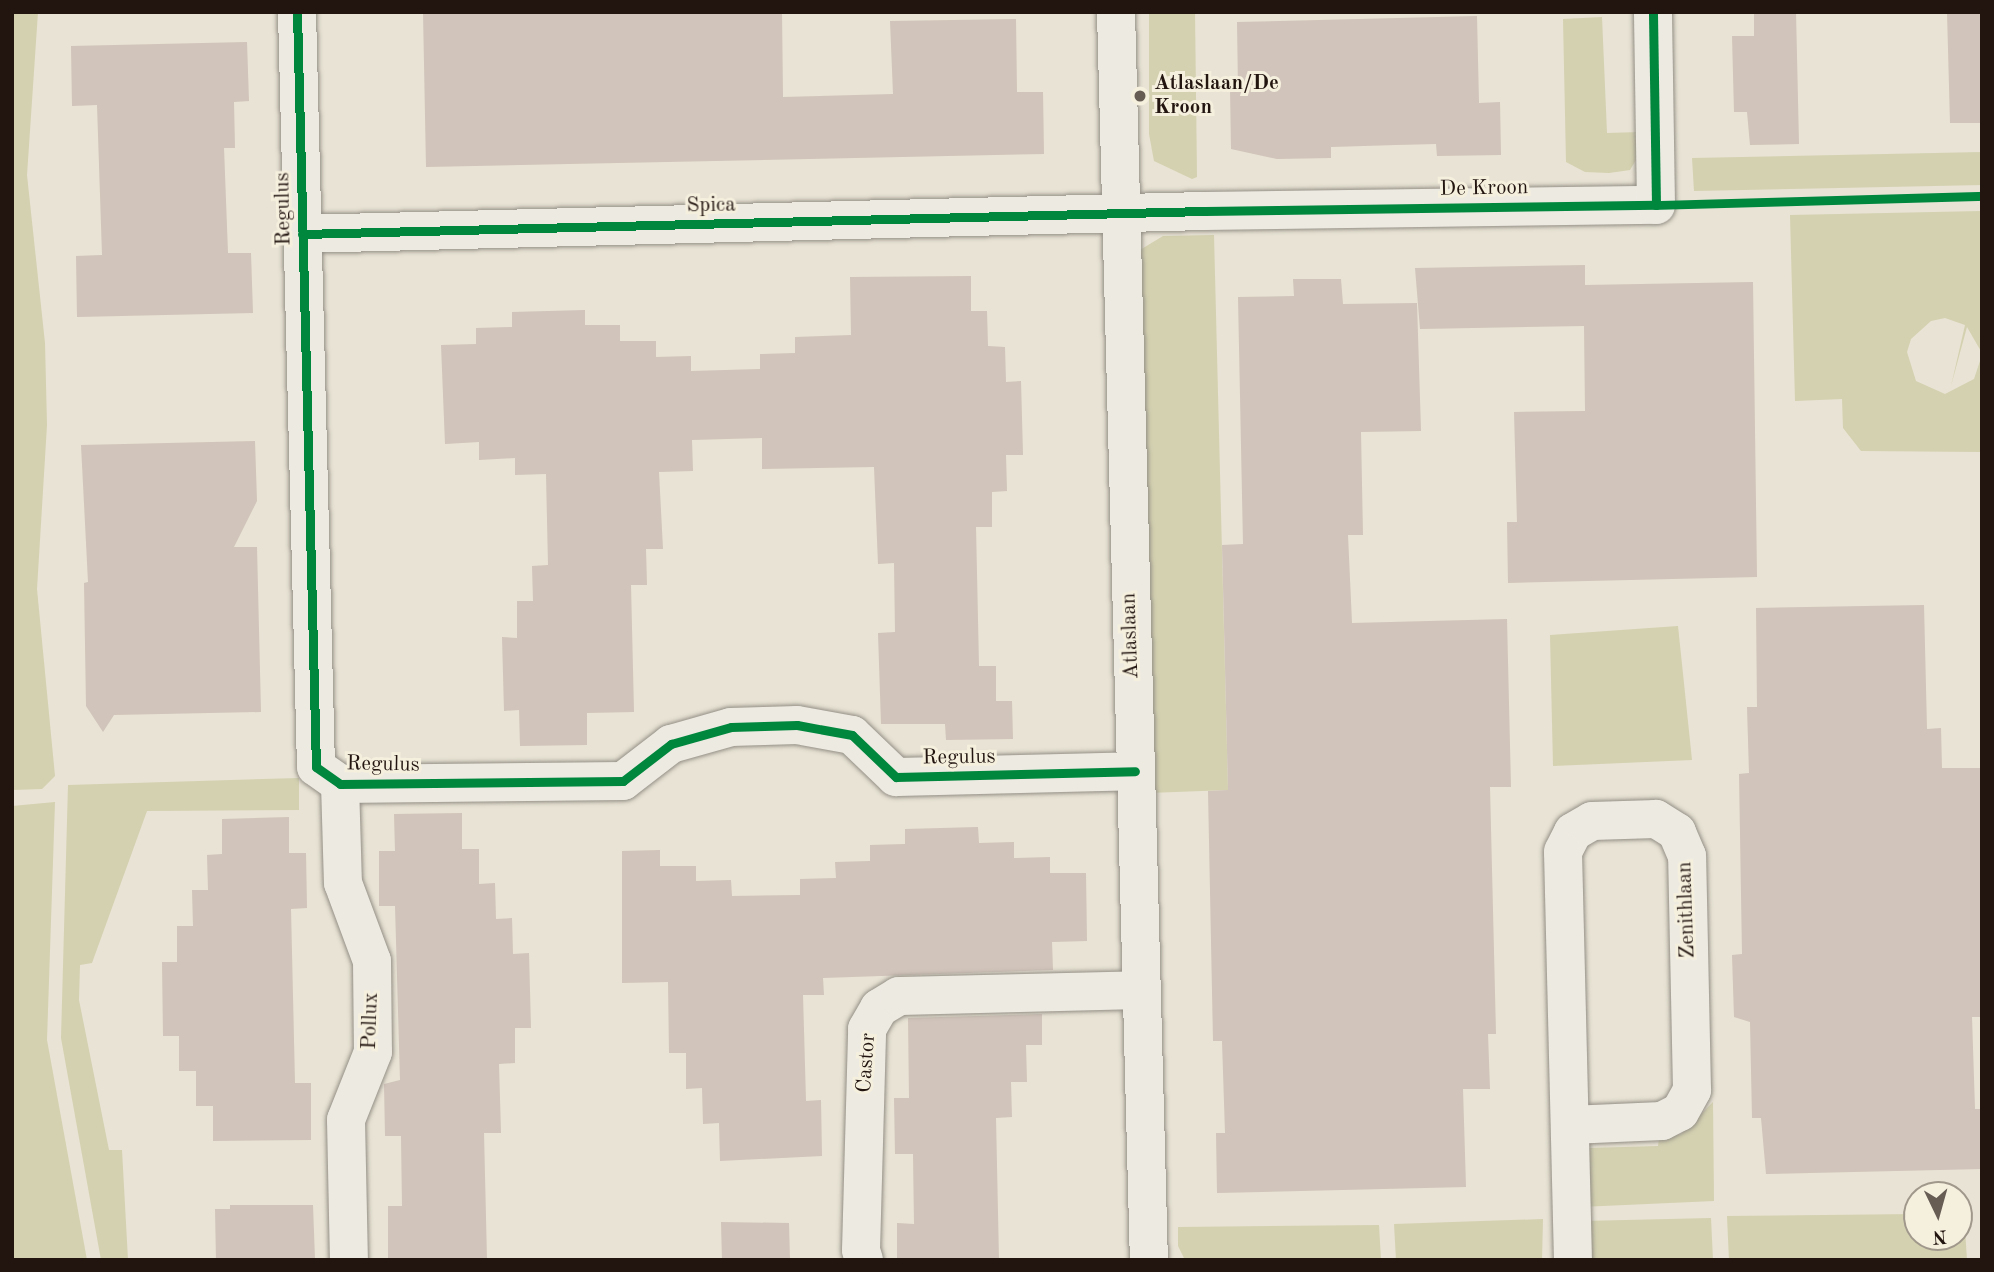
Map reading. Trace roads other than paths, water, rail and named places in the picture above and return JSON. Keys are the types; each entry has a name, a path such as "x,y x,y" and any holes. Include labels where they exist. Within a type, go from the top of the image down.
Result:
{"street":[{"name":"Regulus","path":"297,12 316,767 340,784 623,780 671,744 731,727 797,725 852,735 896,776 1135,771"},
{"name":"Atlaslaan","path":"1116,12 1149,1260"},
{"name":"De Kroon","path":"1120,213 1656,205 1653,12"},
{"name":"Spica","path":"302,234 1120,213"},
{"name":"Pollux","path":"340,784 343,883 372,961 373,1052 346,1120 349,1260"},
{"name":"Zenithlaan","path":"1570,1125 1662,1122 1680,1112 1692,1090 1686,856 1677,832 1656,819 1592,821 1573,831 1563,852 1573,1260"},
{"name":"Castor","path":"864,1260 860,1250 867,1029 879,1008 899,996 1142,990"}],"place":[{"name":"Atlaslaan/De Kroon","path":"1140,96"}]}
